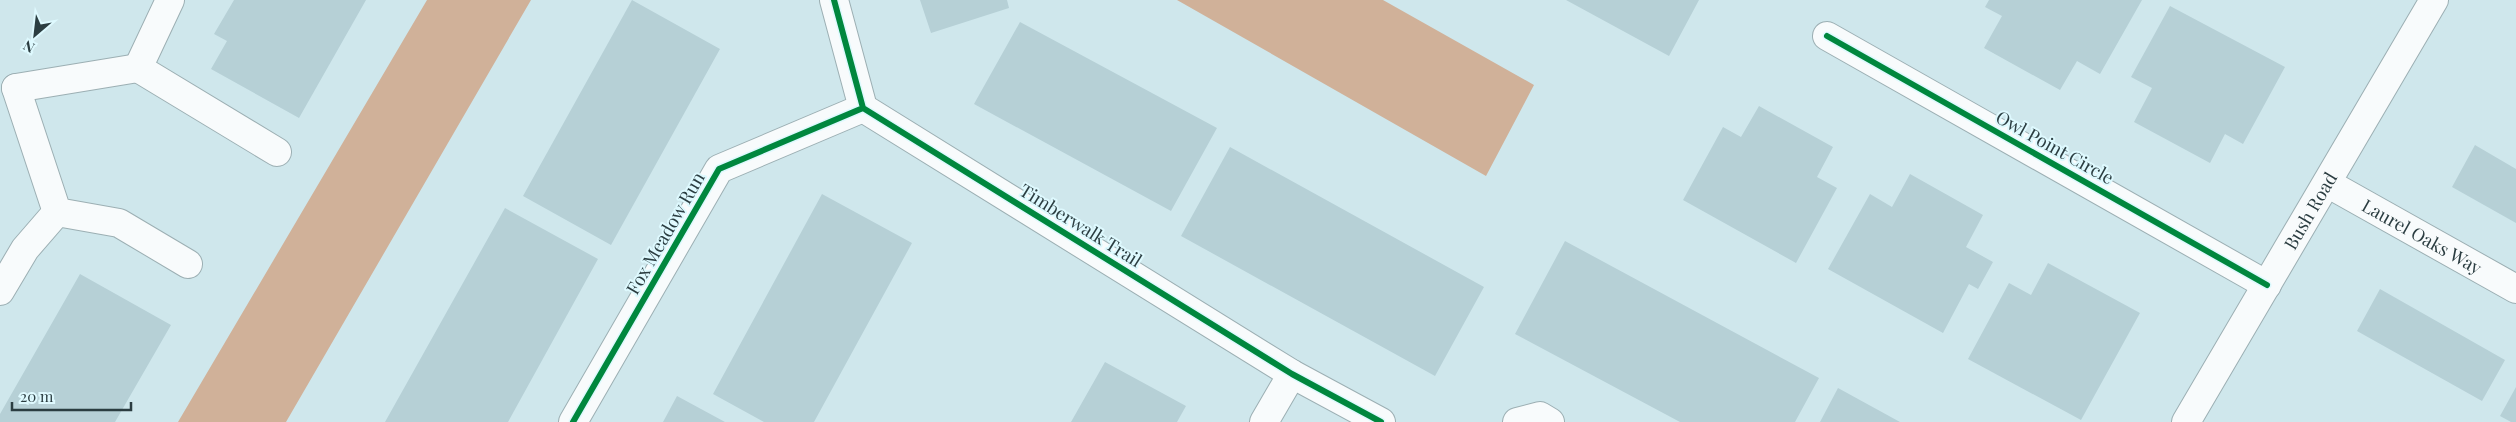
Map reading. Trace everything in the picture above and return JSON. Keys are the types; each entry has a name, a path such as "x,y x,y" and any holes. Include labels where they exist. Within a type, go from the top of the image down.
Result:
{"street":[{"path":"138,68 170,0"},
{"path":"834,0 863,108"},
{"name":"Bush Road","path":"2186,422 2434,0"},
{"name":"Owl Point Circle","path":"1827,36 2268,285"},
{"path":"57,212 8,83 138,68 277,152"},
{"name":"Timberwalk Trail","path":"863,108 1292,374 1381,422"},
{"name":"Fox Meadow Run","path":"573,422 719,168 863,108"},
{"name":"Laurel Oaks Way","path":"2327,183 2516,289"},
{"path":"57,212 119,223 188,264"},
{"path":"0,291 25,249 57,212"},
{"path":"1264,422 1292,374"},
{"path":"1518,422 1540,416 1550,422"}],"shaded area":[{"path":"427,0 531,0 286,422 178,422"},
{"path":"1177,0 1383,0 1534,85 1486,176"}],"building":[{"path":"234,0 366,0 299,118 211,69 227,41 214,34"},
{"path":"632,0 720,49 611,245 523,196"},
{"path":"920,0 1007,0 1009,8 931,33"},
{"path":"1566,0 1699,0 1669,56"},
{"path":"1989,0 2142,0 2100,74 2077,61 2060,90 1984,48 2002,16 1985,7"},
{"path":"2170,6 2285,67 2243,144 2225,134 2210,163 2134,122 2152,88 2131,77"},
{"path":"1020,22 1217,128 1171,211 974,104"},
{"path":"1759,106 1833,147 1817,177 1837,188 1796,263 1683,200 1723,127 1741,137"},
{"path":"2475,145 2516,169 2516,223 2452,187"},
{"path":"1230,147 1484,287 1435,376 1181,236"},
{"path":"1910,174 1983,215 1966,247 1993,262 1978,289 1969,284 1943,333 1828,269 1870,194 1892,207"},
{"path":"822,194 912,243 814,422 764,422 713,394"},
{"path":"505,208 598,259 508,422 385,422"},
{"path":"1565,241 1819,378 1795,422 1680,422 1515,334"},
{"path":"2048,263 2140,313 2081,420 1968,359 2009,283 2031,295"},
{"path":"80,274 171,325 115,422 0,422 0,414"},
{"path":"2380,289 2505,360 2482,401 2357,331"},
{"path":"1105,362 1186,406 1177,422 1071,422"},
{"path":"2516,387 2516,422 2511,422 2500,416"},
{"path":"1838,388 1900,422 1820,422"},
{"path":"677,396 725,422 663,422"}],"cycle path":[{"path":"834,0 863,108 1292,374 1381,422"},
{"path":"1827,36 2267,285"},
{"path":"573,422 719,169 863,108"}]}
